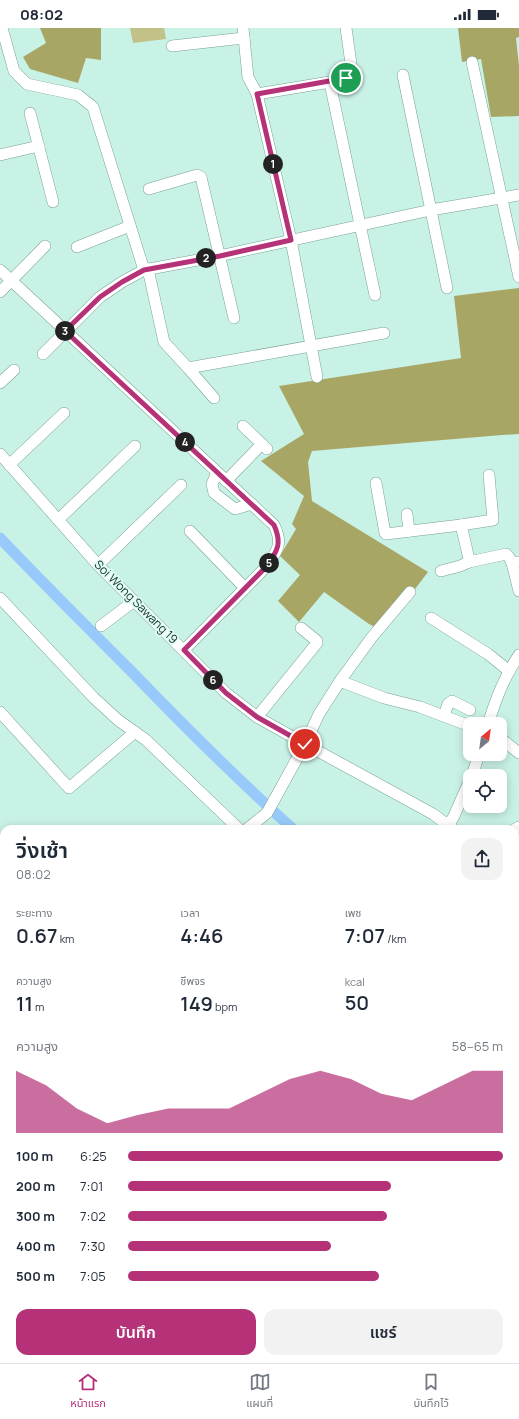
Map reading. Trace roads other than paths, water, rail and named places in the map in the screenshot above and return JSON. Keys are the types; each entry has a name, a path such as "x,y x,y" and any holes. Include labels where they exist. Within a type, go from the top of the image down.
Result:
{"street":[{"path":"2,28 14,71 27,84 78,95 93,107 130,226 146,269 164,342 214,398"},
{"path":"257,94 330,82 351,76 352,71 346,28"},
{"path":"172,46 243,33 248,77 257,94 291,240 317,377"},
{"path":"472,62 519,277"},
{"path":"403,75 447,288"},
{"path":"331,88 375,295"},
{"path":"30,113 53,202"},
{"path":"0,155 39,146"},
{"path":"149,188 196,175 201,177 234,318"},
{"path":"43,354 100,297 122,282 146,269 220,256 430,210 519,195"},
{"path":"77,247 130,226"},
{"path":"0,292 45,246"},
{"path":"0,270 274,525 279,536 278,550 267,566 184,650"},
{"path":"188,368 384,333"},
{"path":"0,383 14,370"},
{"path":"9,465 64,413"},
{"path":"226,481 265,446 243,426"},
{"path":"58,520 135,446"},
{"name":"Soi Wong Sawang 19","path":"0,454 98,565 226,693 257,717 433,814 447,825"},
{"path":"217,472 212,484 214,493 235,509 252,504"},
{"path":"376,483 385,533 388,534 493,520 489,475"},
{"path":"98,565 181,485"},
{"path":"407,514 409,531"},
{"path":"461,525 469,562"},
{"path":"190,531 245,588"},
{"path":"441,571 469,562 506,554 515,562 519,591"},
{"path":"252,825 266,813 273,803 305,744 319,714 340,680 372,637 410,592"},
{"path":"0,598 94,698 118,720 146,740 235,825"},
{"path":"101,626 134,601"},
{"path":"431,618 488,654 509,671"},
{"path":"257,717 317,643 317,640 301,628"},
{"path":"490,717 498,692 519,655"},
{"path":"340,680 384,698 420,707 463,723"},
{"path":"444,716 448,704 452,701 470,710"},
{"path":"0,712 69,788 135,732"},
{"path":"507,744 519,753"},
{"path":"451,825 463,796"}],"waterway":[{"path":"0,538 191,732 289,825"}]}
